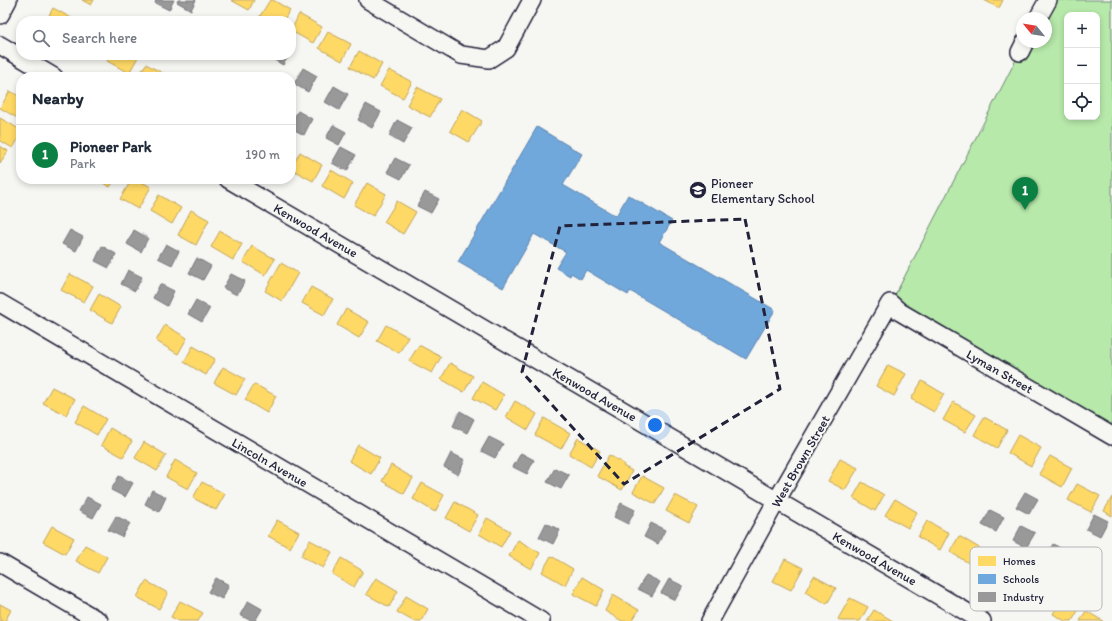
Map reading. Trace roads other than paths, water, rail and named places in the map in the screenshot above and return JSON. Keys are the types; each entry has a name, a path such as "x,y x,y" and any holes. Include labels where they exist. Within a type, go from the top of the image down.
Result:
{"street":[{"path":"0,15 8,0"},
{"path":"368,0 461,55 489,59 506,48 532,0"},
{"path":"1041,12 1048,0"},
{"path":"0,45 16,54"},
{"path":"25,60 46,72"},
{"name":"Kenwood Avenue","path":"237,184 982,621"},
{"name":"Lincoln Avenue","path":"0,303 541,621"},
{"name":"West Brown Street","path":"710,621 777,500 890,303"},
{"name":"Lyman Street","path":"890,303 900,312 1112,436"},
{"path":"0,563 99,621"}],"place":[{"name":"Pioneer Elementary School","path":"698,190"},
{"name":"Pioneer Park","path":"1025,210"}]}
